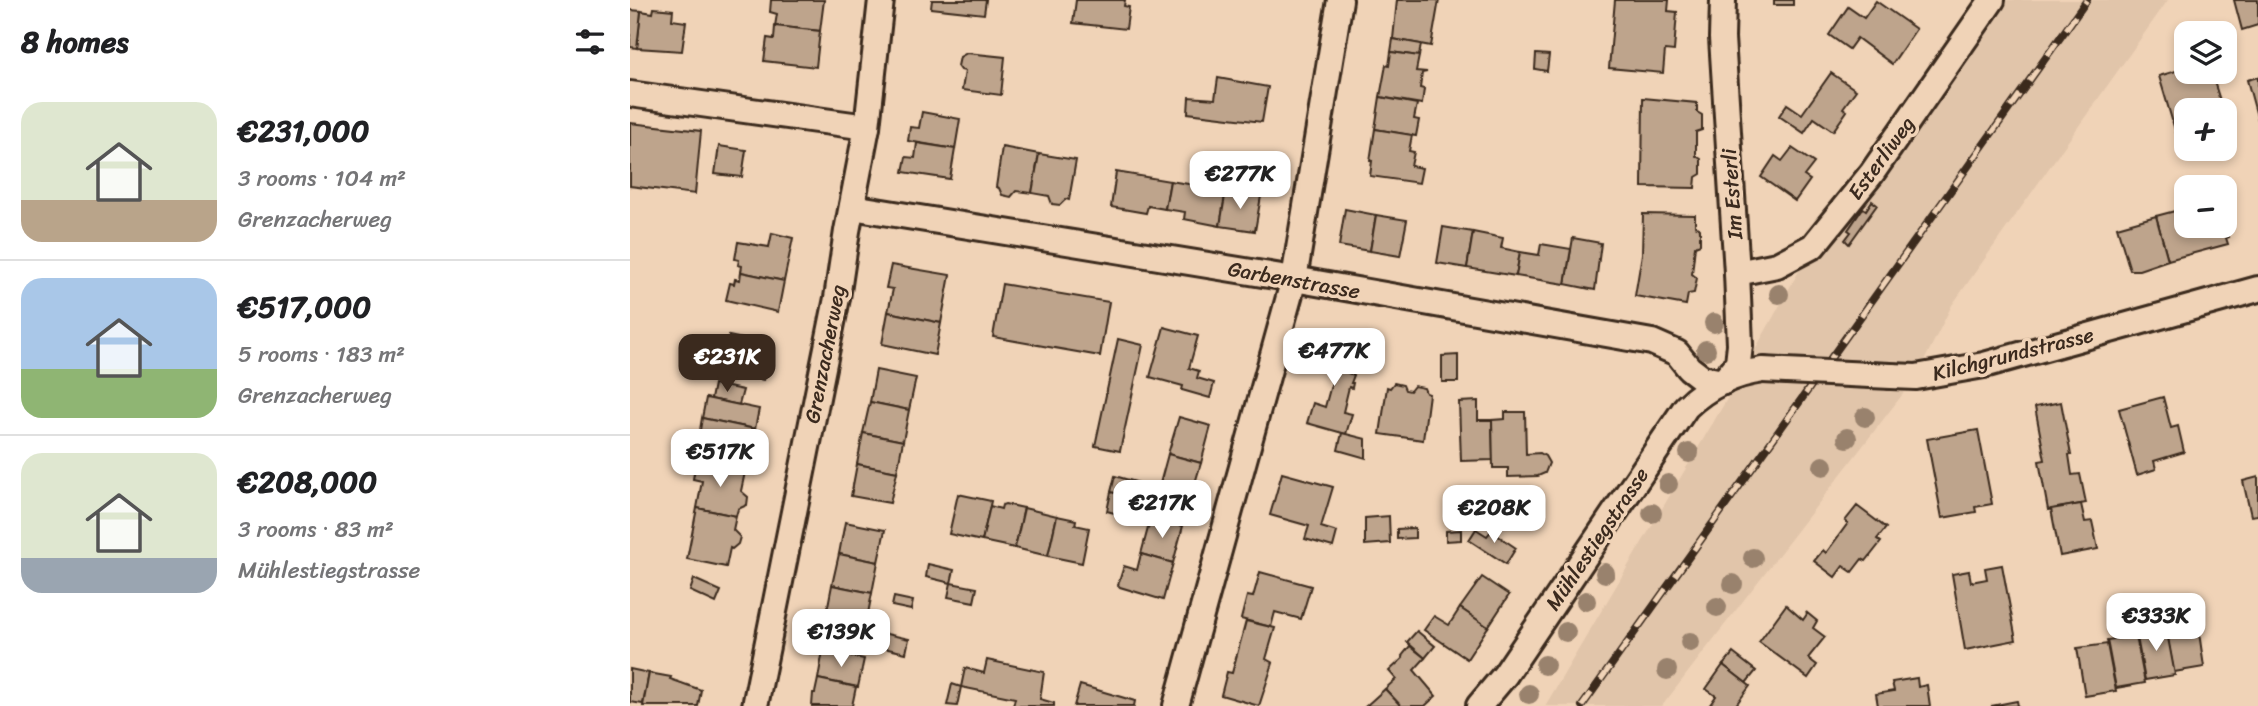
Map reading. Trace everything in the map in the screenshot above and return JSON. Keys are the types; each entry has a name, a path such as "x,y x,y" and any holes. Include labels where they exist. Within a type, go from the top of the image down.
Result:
{"street":[{"name":"Grenzacherweg","path":"755,706 834,312 867,127 881,0"},
{"path":"1176,706 1294,279 1340,0"},
{"name":"Im Esterli","path":"1723,0 1722,38 1740,345 1738,363 1723,382"},
{"name":"Esterliweg","path":"1737,273 1777,265 1813,246 1872,173 1992,0"},
{"path":"630,94 867,127"},
{"name":"Garbenstrasse","path":"852,208 1294,279 1652,342 1677,353 1689,368 1702,378 1723,382"},
{"name":"Kilchgrundstrasse","path":"1723,382 1743,373 1763,370 1916,377 1984,365 2258,289"},
{"name":"Mühlestiegstrasse","path":"1479,706 1505,675 1686,407 1703,392 1723,382"}],"shaded area":[{"path":"1992,0 2168,0 1952,305 1916,377 1662,706 1545,706 1733,389 1813,246"}],"building":[{"path":"771,0 824,0 820,31 775,26 777,14 770,12"},
{"path":"932,0 986,0 984,14 931,8"},
{"path":"1076,0 1125,0 1124,6 1129,7 1126,29 1073,23"},
{"path":"1397,0 1439,0 1431,46 1393,39"},
{"path":"1615,0 1669,0 1668,11 1677,12 1674,51 1665,50 1663,73 1609,68"},
{"path":"1774,0 1793,0 1793,5 1774,5"},
{"path":"2234,0 2258,0 2258,25 2242,30"},
{"path":"1876,1 1916,29 1892,64 1857,38 1849,49 1829,35 1848,7 1864,18"},
{"path":"654,8 673,10 672,20 686,22 682,51 637,48 641,11 653,13"},
{"path":"630,10 641,11 637,48 630,47"},
{"path":"775,26 820,31 816,67 764,61 767,38 774,39"},
{"path":"1393,39 1421,44 1419,56 1391,52"},
{"path":"1391,52 1419,56 1416,71 1427,72 1422,73 1422,104 1380,97"},
{"path":"967,53 1005,57 1001,95 962,90 965,71 958,66 960,57"},
{"path":"1536,54 1549,55 1547,71 1535,69"},
{"path":"2174,72 2174,84 2215,84 2219,98 2174,98 2174,127 2159,76"},
{"path":"1831,73 1856,90 1843,108 1847,111 1833,131 1814,118 1804,133 1779,116 1787,104 1802,114"},
{"path":"2258,77 2258,120 2247,80"},
{"path":"1218,78 1268,87 1262,122 1188,113 1189,97 1215,99"},
{"path":"1380,97 1417,104 1414,119 1419,120 1416,136 1375,129"},
{"path":"1643,98 1697,103 1697,112 1702,115 1702,130 1696,132 1696,156 1701,159 1701,174 1696,177 1695,188 1642,187"},
{"path":"922,112 960,119 955,149 908,141 910,127 919,128"},
{"path":"630,123 701,131 695,194 630,186"},
{"path":"1375,129 1412,135 1409,151 1414,152 1411,166 1422,168 1419,183 1370,176"},
{"path":"917,143 955,149 950,179 903,172 906,157 915,158"},
{"path":"719,146 746,150 742,177 715,174"},
{"path":"1002,147 1039,154 1032,193 1016,191 1011,197 1002,195 996,187"},
{"path":"1792,148 1814,163 1804,176 1810,180 1795,201 1761,177 1775,156 1782,161"},
{"path":"1039,154 1076,160 1069,200 1066,199 1060,205 1052,204 1049,196 1032,193"},
{"path":"1116,172 1170,181 1165,209 1148,206 1146,213 1111,207"},
{"path":"1170,181 1226,190 1220,226 1184,219 1185,212 1165,209"},
{"path":"1226,190 1261,196 1255,231 1220,226"},
{"path":"1872,201 1877,205 1849,244 1845,240 1851,232 1848,230 1863,208 1866,210"},
{"path":"1345,209 1376,215 1370,251 1339,246"},
{"path":"2174,211 2174,238 2226,238 2228,244 2168,260 2156,216"},
{"path":"1643,214 1695,215 1695,226 1700,229 1700,244 1695,246 1692,274 1697,278 1694,293 1688,294 1686,305 1635,296 1642,254"},
{"path":"1376,215 1407,220 1400,256 1370,251"},
{"path":"2156,216 2168,260 2139,270 2130,270 2117,227"},
{"path":"1443,227 1473,232 1467,268 1437,263"},
{"path":"1473,232 1503,238 1501,248 1520,252 1516,276 1467,268"},
{"path":"772,233 793,238 784,281 741,272 742,266 738,265 739,260 735,259 738,242 769,247"},
{"path":"1573,238 1601,243 1595,290 1565,284"},
{"path":"1541,244 1571,249 1565,284 1516,276 1520,252 1539,255"},
{"path":"891,265 950,275 941,323 888,312 893,289 886,288"},
{"path":"741,272 784,281 778,312 726,300 730,283 734,284 735,279 740,280"},
{"path":"1002,284 1109,302 1100,356 993,337"},
{"path":"888,312 941,323 935,355 882,344"},
{"path":"1164,327 1198,336 1189,368 1199,371 1197,378 1214,383 1210,398 1182,390 1183,386 1150,377"},
{"path":"729,336 771,345 764,380 722,371"},
{"path":"1118,339 1143,345 1120,451 1095,446"},
{"path":"1320,341 1354,350 1348,373 1354,375 1353,383 1352,388 1349,387 1343,412 1352,414 1346,434 1307,423 1313,403 1325,407 1335,370 1313,365"},
{"path":"1458,355 1458,382 1442,382 1442,356"},
{"path":"876,370 916,378 909,410 870,402"},
{"path":"1394,383 1403,385 1405,390 1410,391 1414,386 1424,388 1429,394 1423,440 1380,434 1387,387 1390,388"},
{"path":"714,384 743,390 739,405 711,399"},
{"path":"2163,397 2171,428 2178,426 2184,452 2154,461 2156,469 2137,475 2119,409"},
{"path":"706,398 759,409 755,429 702,418"},
{"path":"1478,401 1478,420 1492,420 1493,460 1461,461 1459,402"},
{"path":"870,402 909,410 903,441 863,433"},
{"path":"2061,402 2072,475 2080,474 2086,503 2048,510 2039,461 2045,460 2035,407"},
{"path":"1505,412 1525,412 1526,454 1540,453 1545,456 1549,463 1545,473 1538,476 1508,477 1508,468 1493,468 1492,420 1505,419"},
{"path":"1179,417 1211,426 1201,463 1168,454"},
{"path":"702,418 755,429 751,448 699,436"},
{"path":"1978,430 1992,504 1975,507 1976,512 1942,518 1927,439"},
{"path":"863,433 903,441 897,472 857,464"},
{"path":"1342,433 1366,439 1366,458 1338,450"},
{"path":"703,437 732,444 729,455 700,450"},
{"path":"1168,454 1201,463 1190,500 1158,491"},
{"path":"696,462 745,472 741,491 748,497 747,505 738,509 736,516 697,508 702,481 693,479"},
{"path":"857,464 897,472 890,503 851,496"},
{"path":"1282,473 1333,487 1321,527 1337,532 1333,547 1305,539 1309,526 1270,515"},
{"path":"1115,476 1139,483 1135,499 1111,492"},
{"path":"2258,477 2258,515 2251,516 2243,481"},
{"path":"1111,492 1135,499 1131,513 1125,516 1107,511"},
{"path":"958,494 991,501 982,541 949,534"},
{"path":"1005,504 1024,508 1015,548 982,541 990,506 1001,509"},
{"path":"2081,504 2085,522 2092,521 2098,549 2060,556 2051,509"},
{"path":"1857,506 1886,528 1877,539 1881,542 1866,561 1862,559 1852,572 1843,566 1835,577 1814,561 1823,550 1826,553"},
{"path":"697,508 736,516 733,530 740,537 738,544 730,548 726,567 687,559"},
{"path":"1024,508 1057,516 1048,556 1015,548"},
{"path":"1057,516 1076,520 1075,525 1089,528 1082,563 1048,556"},
{"path":"1389,516 1390,543 1365,545 1365,518"},
{"path":"1151,517 1183,526 1173,563 1141,554"},
{"path":"845,522 885,530 878,562 839,554"},
{"path":"1415,528 1415,538 1397,539 1397,529"},
{"path":"1476,529 1487,536 1491,531 1516,548 1506,564 1469,540"},
{"path":"1461,530 1461,540 1446,541 1446,531"},
{"path":"839,554 878,562 872,593 832,585"},
{"path":"1141,554 1173,563 1163,600 1118,585 1124,566 1137,570"},
{"path":"928,564 954,570 951,583 926,577"},
{"path":"2002,565 2016,640 1965,650 1952,574 1969,571 1971,582 1987,579 1985,568"},
{"path":"1260,572 1311,586 1301,619 1275,612 1271,627 1241,619 1247,596 1253,597"},
{"path":"1482,577 1509,595 1488,627 1460,608"},
{"path":"694,579 721,591 716,603 690,591"},
{"path":"951,583 977,588 974,602 948,597"},
{"path":"832,585 872,593 866,624 826,616"},
{"path":"894,597 913,601 911,610 892,606"},
{"path":"1786,605 1803,620 1806,612 1817,621 1813,628 1825,637 1808,658 1817,665 1808,678 1759,642"},
{"path":"1460,608 1488,627 1467,659 1424,630 1434,616 1449,625"},
{"path":"2197,619 2204,667 2174,672 2165,624"},
{"path":"1246,621 1275,628 1266,659 1273,663 1259,706 1221,695 1227,672 1232,673"},
{"path":"2166,627 2175,675 2145,680 2136,632"},
{"path":"1417,631 1435,646 1425,658 1407,642"},
{"path":"882,633 909,639 906,653 879,647"},
{"path":"2136,636 2145,683 2116,688 2107,640"},
{"path":"2107,644 2116,691 2085,696 2077,648"},
{"path":"1410,646 1425,658 1414,670 1436,696 1425,706 1401,706 1385,689 1396,679 1389,671 1403,658"},
{"path":"823,650 864,659 858,687 818,679"},
{"path":"1733,653 1756,671 1746,683 1723,665"},
{"path":"987,660 1044,672 1040,699 1054,703 1054,706 1013,706 1015,698 961,687 965,668 984,673"},
{"path":"1723,665 1750,686 1735,706 1709,706 1716,696 1706,689"},
{"path":"630,669 649,673 643,704 630,702"},
{"path":"649,673 671,677 670,679 701,690 698,706 643,706"},
{"path":"1917,678 1918,687 1927,685 1930,706 1878,706 1876,694 1894,691 1892,682"},
{"path":"818,679 856,687 852,706 812,706"},
{"path":"952,684 961,687 957,706 947,705"},
{"path":"1080,685 1135,701 1134,706 1074,706"},
{"path":"1385,689 1401,706 1366,706"},
{"path":"2017,701 2018,706 1991,706"}],"railway":[{"path":"1582,706 2087,0"}]}
